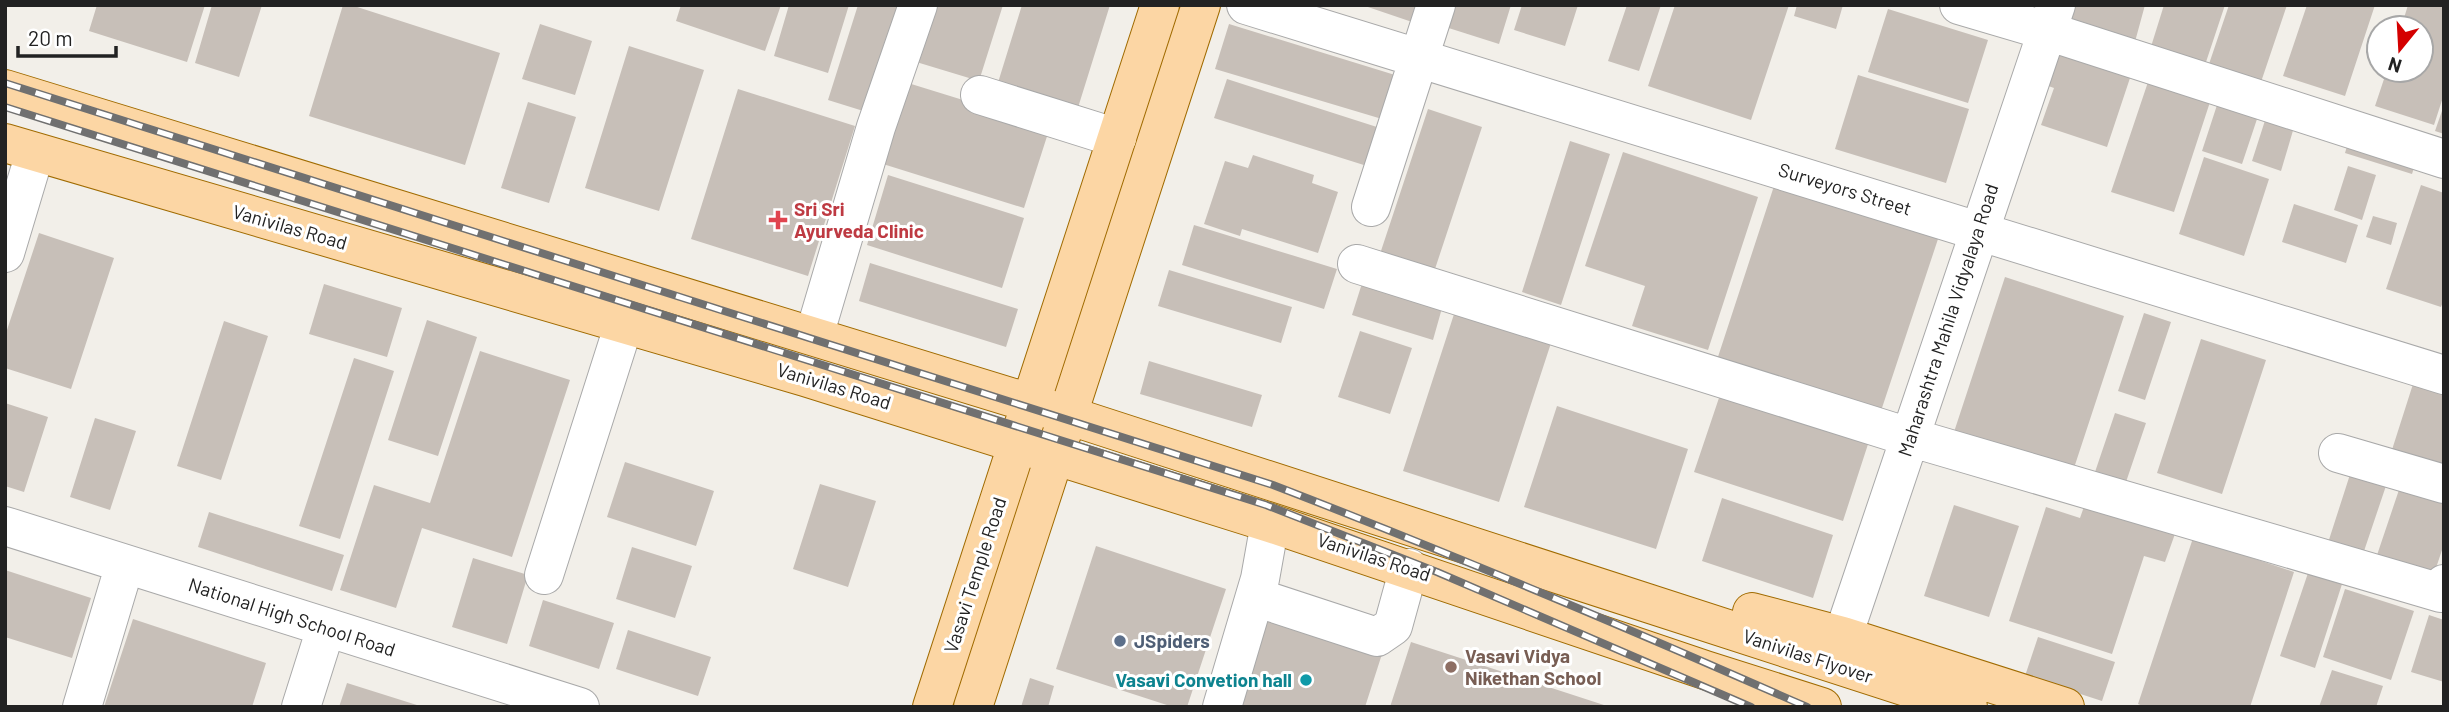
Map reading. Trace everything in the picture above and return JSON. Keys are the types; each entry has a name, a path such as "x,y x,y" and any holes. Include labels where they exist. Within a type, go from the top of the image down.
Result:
{"main road":[{"name":"Vasavi Temple Road","path":"932,707 1160,5"},
{"name":"Vasavi Temple Road","path":"973,707 1201,5"},
{"name":"Vanivilas Road","path":"5,89 1030,403 1649,604"},
{"name":"Vanivilas Road","path":"20,148 805,377 1270,523 1655,651"},
{"path":"1649,604 1726,606 1843,636 2065,707"},
{"name":"Vanivilas Flyover","path":"1649,604 1968,707"},
{"path":"1655,651 1711,694 1743,707"},
{"path":"1655,651 1822,707"}],"street":[{"path":"814,336 876,127 918,5"},
{"name":"Surveyors Street","path":"1246,5 2444,375"},
{"path":"1371,207 1436,5"},
{"path":"1959,5 2051,18 2444,159"},
{"name":"Maharashtra Mahila Vidyalaya Road","path":"1843,636 2051,18"},
{"path":"980,95 1116,138"},
{"path":"5,253 20,148"},
{"path":"1357,264 1909,438 2442,589"},
{"path":"544,575 625,324"},
{"path":"2338,453 2444,484"},
{"path":"1222,707 1260,579 1270,523"},
{"name":"National High School Road","path":"5,526 326,628 502,696 580,707"},
{"path":"82,707 125,564"},
{"path":"1255,597 1377,637 1392,626 1409,568"},
{"path":"301,707 326,628"}],"building":[{"path":"97,5 205,5 187,62 89,31"},
{"path":"212,5 262,5 239,77 195,63"},
{"path":"343,5 351,5 500,53 465,165 309,116"},
{"path":"681,5 781,5 765,51 676,21"},
{"path":"789,5 849,5 828,73 774,56"},
{"path":"858,5 907,5 873,114 828,100"},
{"path":"931,5 1003,5 979,81 913,61"},
{"path":"1022,5 1110,5 1076,114 996,89"},
{"path":"1362,5 1424,5 1418,24"},
{"path":"1442,5 1511,5 1499,44 1436,24"},
{"path":"1522,5 1578,5 1565,46 1514,30"},
{"path":"1627,5 1661,5 1639,71 1608,61"},
{"path":"1675,5 1789,5 1751,120 1648,86"},
{"path":"1797,5 1843,5 1836,29 1794,16"},
{"path":"2068,5 2145,5 2133,49 2062,29"},
{"path":"2164,5 2225,5 2203,71 2149,53"},
{"path":"2229,5 2287,5 2261,82 2209,64"},
{"path":"2307,5 2375,5 2372,14 2365,14 2365,35 2345,96 2283,76"},
{"path":"2408,5 2444,5 2444,94 2434,125 2375,106 2382,84 2435,84 2435,14 2405,14"},
{"path":"1888,9 1988,40 1968,103 1868,72"},
{"path":"540,24 592,41 575,95 522,79"},
{"path":"1229,24 1395,75 1382,119 1215,69"},
{"path":"629,46 704,70 659,211 585,188"},
{"path":"2052,49 2131,75 2107,147 2041,125 2054,88 2040,83"},
{"path":"1858,75 1969,109 1946,183 1835,149"},
{"path":"1227,79 1380,128 1367,166 1214,118"},
{"path":"2148,82 2210,102 2174,212 2111,192"},
{"path":"908,83 1050,127 1024,208 883,164"},
{"path":"738,89 855,126 808,276 691,239"},
{"path":"528,102 576,117 549,203 501,188"},
{"path":"2218,102 2258,116 2242,164 2202,151"},
{"path":"2444,105 2444,134 2435,131"},
{"path":"2269,108 2297,117 2281,171 2252,161"},
{"path":"1428,109 1482,127 1432,278 1378,260"},
{"path":"2350,136 2417,158 2412,174 2345,153"},
{"path":"1570,141 1610,154 1561,305 1522,292"},
{"path":"1623,152 1758,197 1708,350 1632,326 1645,286 1585,266"},
{"path":"1253,155 1314,175 1312,183 1338,192 1318,253 1242,229 1240,236 1204,224 1225,161 1248,168"},
{"path":"2204,157 2269,179 2244,256 2179,234"},
{"path":"2348,166 2376,175 2362,220 2334,210"},
{"path":"888,175 1024,218 1002,288 867,245"},
{"path":"2421,185 2444,193 2444,299 2441,307 2386,289"},
{"path":"1774,186 1938,239 1877,423 1714,369"},
{"path":"2294,204 2358,225 2346,263 2282,242"},
{"path":"2373,216 2397,223 2391,245 2366,237"},
{"path":"1194,225 1337,269 1324,309 1182,265"},
{"path":"39,233 114,258 71,389 5,368 5,336"},
{"path":"870,263 1018,309 1006,347 859,301"},
{"path":"1169,270 1292,307 1281,343 1158,306"},
{"path":"1364,277 1444,301 1433,340 1352,315"},
{"path":"2005,277 2124,316 2073,471 1954,432"},
{"path":"324,284 402,308 387,357 309,334"},
{"path":"1456,308 1552,340 1499,502 1403,471"},
{"path":"2144,313 2171,322 2145,400 2118,391"},
{"path":"427,320 477,337 438,456 388,440"},
{"path":"224,321 268,336 221,480 177,466"},
{"path":"1360,331 1412,348 1390,414 1338,397"},
{"path":"2201,339 2266,360 2222,494 2157,473"},
{"path":"480,351 570,380 512,557 422,528 396,608 340,590 374,485 430,503"},
{"path":"354,358 394,371 340,539 299,526"},
{"path":"1149,361 1262,395 1252,427 1140,394"},
{"path":"2413,384 2444,394 2444,474 2390,456"},
{"path":"1723,386 1871,435 1843,521 1694,472"},
{"path":"5,403 48,417 24,492 5,486"},
{"path":"1557,406 1688,449 1656,549 1524,507"},
{"path":"2115,413 2146,423 2126,482 2095,472"},
{"path":"95,418 136,431 110,510 70,497"},
{"path":"2355,459 2391,471 2361,560 2326,549"},
{"path":"625,462 714,491 696,546 607,517"},
{"path":"2404,475 2444,488 2444,544 2431,583 2374,564"},
{"path":"820,484 876,501 848,587 793,569"},
{"path":"1722,498 1833,535 1813,598 1702,561"},
{"path":"2086,501 2176,531 2165,562 2144,556 2112,654 2009,621 2046,507 2080,518"},
{"path":"1954,505 2019,526 1989,617 1924,596"},
{"path":"209,512 344,555 332,591 198,547"},
{"path":"2193,538 2294,572 2250,707 2145,707 2138,704"},
{"path":"1096,546 1226,589 1187,707 1173,707 1056,669"},
{"path":"632,547 692,566 675,618 616,599"},
{"path":"473,558 528,575 507,644 452,627"},
{"path":"5,570 91,598 72,658 5,637"},
{"path":"2309,570 2343,581 2315,668 2280,656"},
{"path":"2345,589 2414,611 2391,680 2323,657"},
{"path":"543,600 614,623 599,669 529,646"},
{"name":"Vasavi Convetion hall","path":"1260,615 1382,654 1365,707 1231,707"},
{"path":"2429,615 2444,620 2444,682 2411,672"},
{"path":"133,619 266,663 252,707 104,707"},
{"path":"628,630 711,657 698,696 616,669"},
{"path":"2038,637 2115,662 2102,701 2025,676"},
{"name":"Vasavi Vidya Nikethan School","path":"1411,642 1607,706 1607,707 1390,707"},
{"path":"2332,670 2383,686 2376,707 2319,707"},
{"path":"1030,678 1054,686 1048,707 1021,707"},
{"path":"347,683 420,706 339,707"}],"railway":[{"path":"5,83 1273,485 1541,593 1807,707"},
{"path":"5,107 1266,505 1437,572 1751,707"}],"place":[{"name":"Sri Sri Ayurveda Clinic","path":"778,220"},
{"name":"JSpiders","path":"1120,641"},
{"name":"Vasavi Vidya Nikethan School","path":"1451,667"},
{"name":"Vasavi Convetion hall","path":"1306,680"}]}
